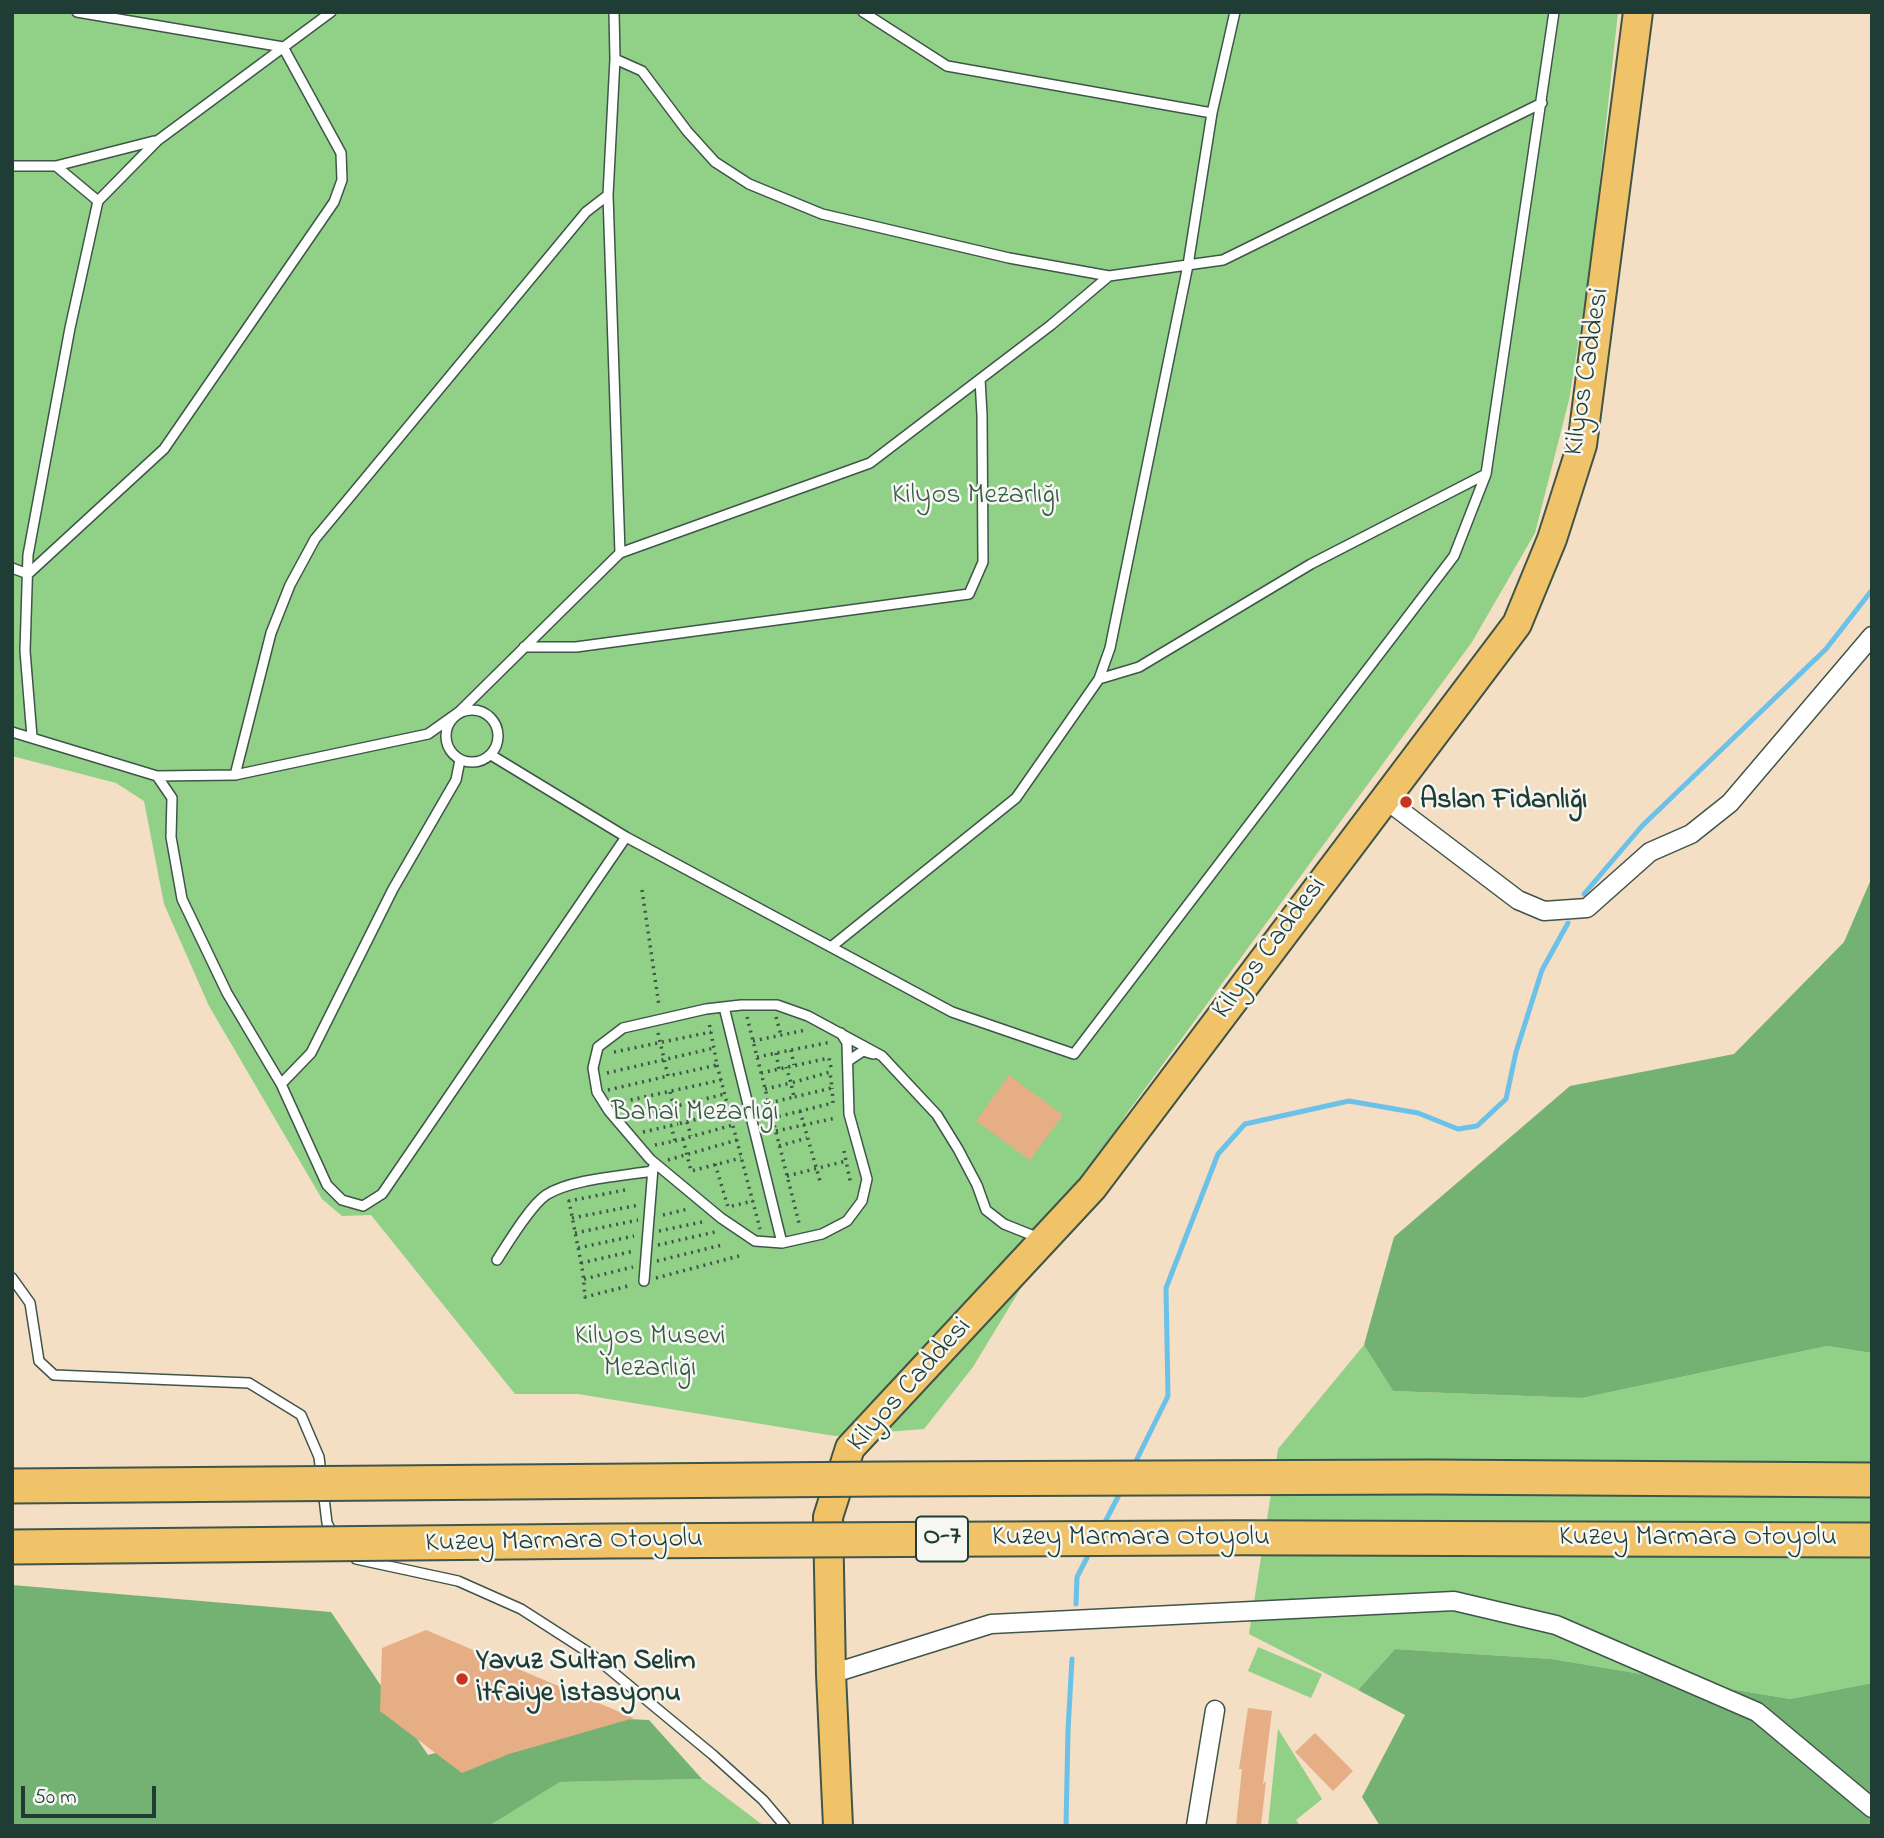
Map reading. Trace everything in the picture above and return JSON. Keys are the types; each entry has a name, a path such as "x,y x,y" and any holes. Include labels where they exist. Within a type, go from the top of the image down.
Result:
{"highway":[{"name":"O-7","path":"12,1486 1403,1477 1872,1480"},
{"name":"Kuzey Marmara Otoyolu","path":"12,1547 1426,1537 1872,1540"}],"main road":[{"name":"Kilyos Caddesi","path":"838,1826 828,1517 850,1448 1092,1188 1517,624 1552,539 1582,445 1638,12"}],"street":[{"path":"1385,799 1518,900 1544,911 1587,908 1650,852 1691,834 1730,803 1872,636"},
{"path":"831,1674 991,1624 1454,1601 1556,1625 1757,1712 1872,1808"},
{"path":"1196,1826 1214,1710"}],"lane":[{"path":"77,12 283,47"},
{"path":"33,737 25,651 28,555 70,328 98,201 157,141 331,12"},
{"path":"614,12 615,59 608,195 620,553"},
{"path":"863,12 947,66 1212,113"},
{"path":"831,947 1016,798 1099,679 1110,648 1188,265 1212,113 1235,12"},
{"path":"491,755 626,837 952,1012 1074,1054 1454,556 1486,474 1554,12"},
{"path":"28,573 164,449 334,202 342,180 341,153 283,47"},
{"path":"615,59 642,71 687,131 715,162 749,184 822,215 1009,258 1109,276 1223,260 1542,103"},
{"path":"12,166 56,166 157,141"},
{"path":"56,166 98,201"},
{"path":"235,775 271,633 290,585 315,539 586,212 608,195"},
{"path":"12,732 158,776 235,775 428,734 459,712 469,709 486,713 493,719 499,735 491,755 480,761 472,763 460,760 451,753 445,735 448,726 459,712 620,553 870,463 1051,325 1109,276"},
{"path":"524,647 576,647 969,594 983,562 981,379"},
{"path":"1099,679 1139,667 1311,564 1486,474"},
{"path":"12,569 28,573"},
{"path":"281,1084 312,1053 393,889 456,780 460,760"},
{"path":"158,776 172,798 171,837 182,899 227,993 281,1084 327,1185 342,1200 363,1206 382,1194 626,837"},
{"path":"843,1036 848,1061 849,1114 867,1179 862,1201 848,1221 822,1234 803,1239 782,1243 755,1241 721,1218 654,1165 597,1093 593,1068 598,1047 623,1028 706,1009 777,1005 808,1016 882,1056 937,1115 977,1185 986,1210 1004,1223 1044,1240"},
{"path":"724,1007 782,1243"},
{"path":"848,1061 863,1051 882,1056"},
{"path":"644,1281 654,1165"},
{"path":"496,1260 545,1195 570,1185 654,1165"},
{"path":"12,1279 30,1303 39,1361 54,1375 249,1382 301,1415 319,1457 327,1523 344,1557 458,1581 521,1609 591,1654 713,1755 763,1800 785,1826"}],"path":[{"path":"642,890 661,1043 668,1076"},
{"path":"744,1005 803,1239"},
{"path":"706,1009 724,1094 763,1241"},
{"path":"753,1041 828,1026"},
{"path":"596,1055 711,1032"},
{"path":"757,1057 843,1036"},
{"path":"595,1076 714,1048"},
{"path":"791,1050 794,1065"},
{"path":"776,1053 779,1069"},
{"path":"761,1073 829,1058 833,1103 839,1129"},
{"path":"597,1093 717,1065"},
{"path":"786,1067 794,1097"},
{"path":"765,1089 830,1072 848,1072"},
{"path":"606,1106 721,1080"},
{"path":"769,1103 832,1088"},
{"path":"670,1091 678,1125"},
{"path":"617,1121 724,1094"},
{"path":"772,1118 833,1103"},
{"path":"629,1135 729,1111"},
{"path":"800,1111 820,1181"},
{"path":"776,1131 837,1118"},
{"path":"687,1122 691,1136"},
{"path":"641,1148 733,1125"},
{"path":"671,1126 675,1141"},
{"path":"779,1146 807,1138"},
{"path":"682,1139 691,1171 741,1158"},
{"path":"654,1165 737,1140"},
{"path":"844,1150 853,1192"},
{"path":"787,1176 846,1161"},
{"path":"715,1164 728,1207 752,1201"},
{"path":"652,1185 569,1201 585,1297 739,1256"},
{"path":"572,1218 650,1202"},
{"path":"575,1233 688,1209"}],"green space":[{"name":"Kilyos Mezarlığı","path":"12,12 1618,12 1591,263 1569,400 1535,533 1472,642 1125,1116 973,1367 924,1429 835,1436 578,1394 515,1394 371,1215 342,1216 322,1199 209,1006 164,904 144,801 116,783 12,756"},
{"path":"1872,877 1872,1353 1827,1346 1582,1398 1393,1391 1364,1345 1394,1237 1570,1086 1734,1054 1844,942"},
{"path":"1364,1345 1393,1391 1582,1398 1827,1346 1872,1353 1872,1683 1790,1699 1552,1659 1395,1649 1358,1690 1249,1634 1278,1449"},
{"path":"12,1585 331,1612 428,1755 564,1716 649,1720 702,1779 560,1782 489,1826 12,1826"},
{"path":"1258,1647 1322,1674 1311,1698 1248,1671"},
{"path":"1395,1649 1552,1659 1790,1699 1872,1683 1872,1826 1380,1826 1362,1797 1405,1715 1358,1690"},
{"path":"1278,1729 1322,1799 1296,1820 1300,1826 1268,1826"},
{"path":"702,1779 764,1826 489,1826 560,1782"}],"building":[{"path":"1009,1075 1063,1115 1030,1160 976,1121"},
{"name":"Yavuz Sultan Selim İtfaiye İstasyonu","path":"426,1630 634,1718 509,1754 462,1773 380,1711 382,1648"},
{"path":"1248,1708 1272,1711 1261,1826 1236,1826 1242,1769 1239,1769"},
{"path":"1315,1733 1353,1771 1333,1791 1295,1752"}],"waterway":[{"path":"1584,894 1642,826 1826,649 1872,590"},
{"path":"1133,1467 1168,1396 1166,1288 1218,1154 1245,1124 1349,1101 1418,1113 1458,1129 1477,1126 1506,1099 1516,1052 1542,970 1568,923"},
{"path":"1103,1526 1121,1491"},
{"path":"1076,1604 1077,1577 1091,1550"},
{"path":"1066,1826 1072,1659"}],"place":[{"name":"Aslan Fidanlığı","path":"1406,802"},
{"name":"Yavuz Sultan Selim İtfaiye İstasyonu","path":"462,1679"}],"park label":[{"name":"Bahai Mezarlığı","path":"695,1114"},
{"name":"Kilyos Musevi Mezarlığı","path":"650,1354"}]}
